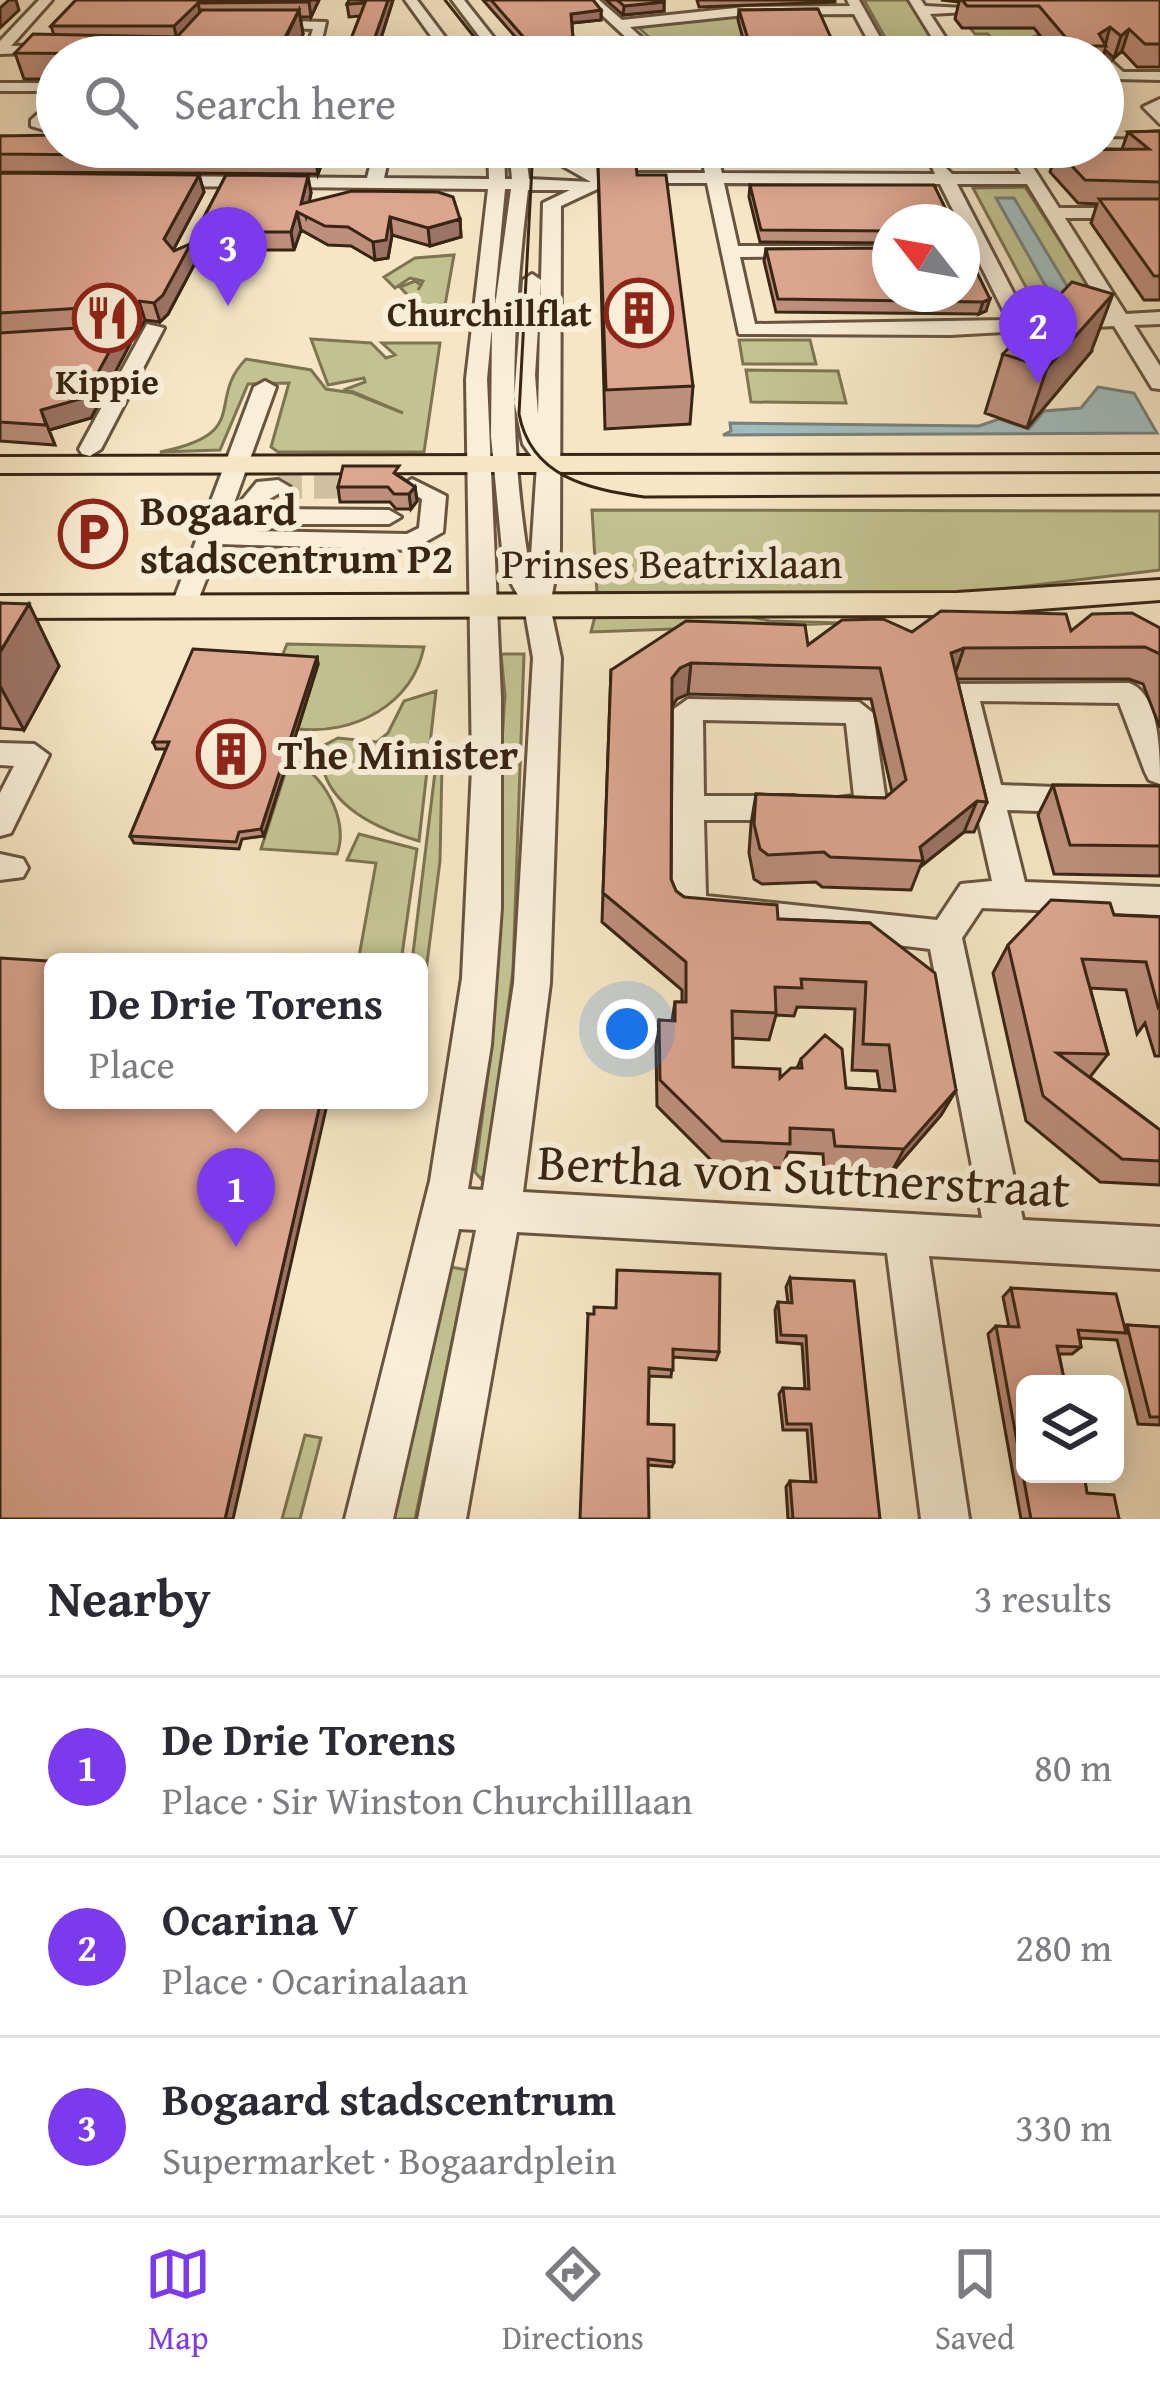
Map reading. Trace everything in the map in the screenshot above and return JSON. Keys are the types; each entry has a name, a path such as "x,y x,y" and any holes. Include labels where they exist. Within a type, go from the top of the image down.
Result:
{"main road":[{"path":"0,465 1160,463"},
{"name":"Prinses Beatrixlaan","path":"0,607 957,604 1160,590"}],"street":[{"path":"23,0 46,0"},
{"path":"0,50 46,0"},
{"path":"411,0 438,36"},
{"path":"430,0 456,36"},
{"path":"442,0 470,36"},
{"path":"458,0 486,36"},
{"path":"592,0 632,36"},
{"path":"649,0 670,17"},
{"path":"619,24 743,6 856,5 873,36"},
{"path":"918,5 1017,10"},
{"path":"918,5 938,36"},
{"path":"231,25 321,25 318,36"},
{"path":"0,50 36,50"},
{"path":"1124,76 1160,76"},
{"path":"0,88 36,87"},
{"path":"1160,103 1150,107 1160,119"},
{"path":"1124,146 1160,145"},
{"path":"375,181 378,168"},
{"path":"510,168 518,180"},
{"path":"518,168 529,435 550,463"},
{"path":"442,1519 500,1212 532,983 547,658 537,606 517,571 494,462 478,329 525,168"},
{"path":"577,168 599,181"},
{"path":"712,168 746,330 950,329 1160,318"},
{"path":"940,168 1019,322"},
{"path":"133,181 946,179 993,168"},
{"path":"1031,168 1049,214 1160,383"},
{"path":"537,606 547,550 552,203 599,181"},
{"path":"1049,214 1160,213"},
{"path":"980,250 986,250"},
{"path":"730,252 872,251"},
{"path":"90,449 154,328"},
{"path":"225,541 236,464 265,387"},
{"path":"184,464 229,450 248,431"},
{"path":"369,1519 443,1208 480,981 489,707 478,560 484,493 494,462 529,435"},
{"path":"225,541 411,542 431,532 434,496 412,486"},
{"path":"261,516 254,500 265,487 278,487"},
{"path":"184,607 225,541 261,516 389,518"},
{"path":"1011,894 964,691 1130,693 1160,772"},
{"path":"688,808 871,808 859,713 688,709 688,808 689,908 945,936"},
{"path":"0,754 34,755 0,824"},
{"path":"989,797 1160,803"},
{"path":"1007,1241 945,936 973,894 1160,901"},
{"name":"Bertha von Suttnerstraat","path":"443,1208 1160,1248"},
{"path":"905,1235 945,1519"}],"green space":[{"path":"864,0 909,0 930,36 884,36"},
{"path":"738,16 743,36 648,36 638,27"},
{"path":"970,28 1042,28 1047,35 989,36 975,34"},
{"path":"1025,187 1093,292 1047,315 1037,308 973,188"},
{"path":"454,255 442,322 414,321 414,302 400,287 415,281 421,285 423,281 410,278 395,288 384,277 415,258"},
{"path":"311,339 371,343 386,358 395,355 382,343 440,343 424,452 278,452 271,447 289,383 248,384 220,450 160,452 189,444 218,425 234,374 246,359 311,370 326,389 353,393 403,413 346,389 365,382 364,378 328,385"},
{"path":"739,340 810,340 816,364 743,364"},
{"path":"746,370 838,371 846,403 751,402"},
{"path":"592,510 1160,511 1160,570 968,593 597,593"},
{"path":"743,615 770,621 843,623 591,632 595,616"},
{"path":"287,644 424,647 407,685 394,700 359,721 319,730 298,729 318,665 280,661"},
{"path":"501,654 524,654 513,970 487,1170 481,1179 475,1172 492,1045 487,973 505,695"},
{"path":"436,691 419,841 367,820 339,798 323,767 321,747 338,738 377,742 388,733 404,701"},
{"path":"290,758 313,774 330,798 340,826 337,854 261,849"},
{"path":"436,764 442,764 440,861 428,955 413,953"},
{"path":"359,834 417,849 402,953 360,953 376,863 347,860"},
{"path":"440,1265 467,1270 415,1519 382,1519"},
{"path":"305,1435 321,1438 300,1519 282,1519"}],"water":[{"path":"996,198 1014,198 1076,301 1054,301"},
{"path":"1098,387 1134,393 1157,433 723,435 731,431 730,423 979,426 999,419 1029,429 1044,411 1081,408"}],"building":[{"path":"76,0 310,0 198,3 174,26 51,26"},
{"path":"349,0 388,0 375,36 352,36 365,3 347,4"},
{"path":"491,0 593,0 601,10 571,14 573,36 523,36"},
{"path":"617,0 664,0 664,2 624,6"},
{"path":"962,0 1160,0 1160,44 1145,44 1129,29 1121,36 1110,27 1100,36 1064,36 1039,6 967,6"},
{"path":"818,9 830,36 747,36 739,10"},
{"path":"202,10 299,10 286,36 178,36"},
{"path":"33,34 129,36 36,36 36,53 15,53"},
{"path":"1160,131 1160,182 1085,180 1074,168 1124,168 1124,149 1149,149 1128,132"},
{"path":"36,135 36,154 0,154 0,136"},
{"name":"Churchillflat","path":"598,168 636,168 637,175 666,175 693,386 606,390"},
{"path":"0,173 199,175 164,239 174,251 190,244 226,175 308,176 301,204 352,191 438,192 453,197 460,219 428,228 390,217 386,240 373,242 348,227 325,226 297,212 291,232 197,232 163,295 154,303 139,301 130,315 116,306 0,313"},
{"path":"750,185 934,185 943,204 872,204 872,231 761,230"},
{"path":"1099,199 1160,199 1160,276 1154,276"},
{"path":"872,248 872,300 778,299 766,249"},
{"path":"980,279 990,299 980,302"},
{"path":"1072,282 1113,294 1047,368 1003,354"},
{"path":"124,325 84,398 41,410 46,425 0,422 0,333"},
{"path":"343,466 399,466 394,473 415,487 409,494 394,494 388,487 338,487"},
{"path":"0,603 29,604 0,652"},
{"path":"941,611 1066,614 1071,631 1092,614 1132,613 1160,628 1160,654 1145,647 964,648 951,653 987,802 977,801 920,847 923,861 830,857 824,852 768,855 760,849 754,824 756,794 885,798 906,780 880,668 691,663 680,668 672,678 671,879 676,891 684,897 777,905 778,919 870,923 935,973 956,1090 904,1149 835,1146 833,1130 790,1128 790,1144 722,1141 660,1080 659,1020 675,1021 675,1002 686,1002 686,962 603,893 611,670 686,621 805,625 808,645 842,620 883,619 912,632","holes":["801,979 866,982 863,1044 889,1045 895,1091 846,1088 842,1049 825,1035 801,1059 802,1068 791,1068 780,1078 780,1069 733,1067 732,1011 776,1013 775,987 802,988"]},
{"name":"The Minister","path":"193,649 317,657 261,829 239,832 236,842 130,836 169,742 153,742"},
{"path":"1053,785 1160,786 1160,846 1070,845"},
{"path":"1051,900 1110,903 1114,915 1160,917 1158,1007 1146,962 1082,959 1108,1054 1057,1053 1160,1130 1160,1161 1122,1159 1043,1096 1008,945"},
{"path":"0,958 44,961 44,1109 319,1109 225,1519 0,1519"},
{"path":"617,1270 720,1274 719,1352 673,1349 673,1370 649,1368 648,1424 674,1425 674,1462 648,1459 649,1519 580,1519 588,1314 594,1314 594,1307 616,1308"},
{"path":"790,1278 854,1281 880,1519 793,1519 790,1481 816,1482 811,1424 787,1424 783,1388 809,1389 806,1336 781,1335 778,1302 792,1303"},
{"path":"1011,1288 1116,1294 1126,1333 1078,1330 1081,1347 1057,1346 1063,1375 1016,1375 1016,1436 996,1326 1019,1327"},
{"path":"1127,1325 1160,1327 1160,1417 1150,1417"},
{"path":"1024,1483 1085,1483 1087,1493 1114,1495 1119,1519 1031,1519"}],"tunnel":[{"path":"278,487 376,486"}],"tram line":[{"path":"445,0 473,36"},
{"path":"532,168 519,414 536,452 565,476 603,490 644,497 1160,495"}],"place":[{"name":"Bogaard stadscentrum","path":"228,306"},
{"name":"Churchillflat","path":"639,313"},
{"name":"Kippie","path":"107,318"},
{"name":"Ocarina V","path":"1038,384"},
{"name":"Bogaard stadscentrum P2","path":"93,534"},
{"name":"The Minister","path":"231,754"},
{"name":"De Drie Torens","path":"236,1247"}]}
